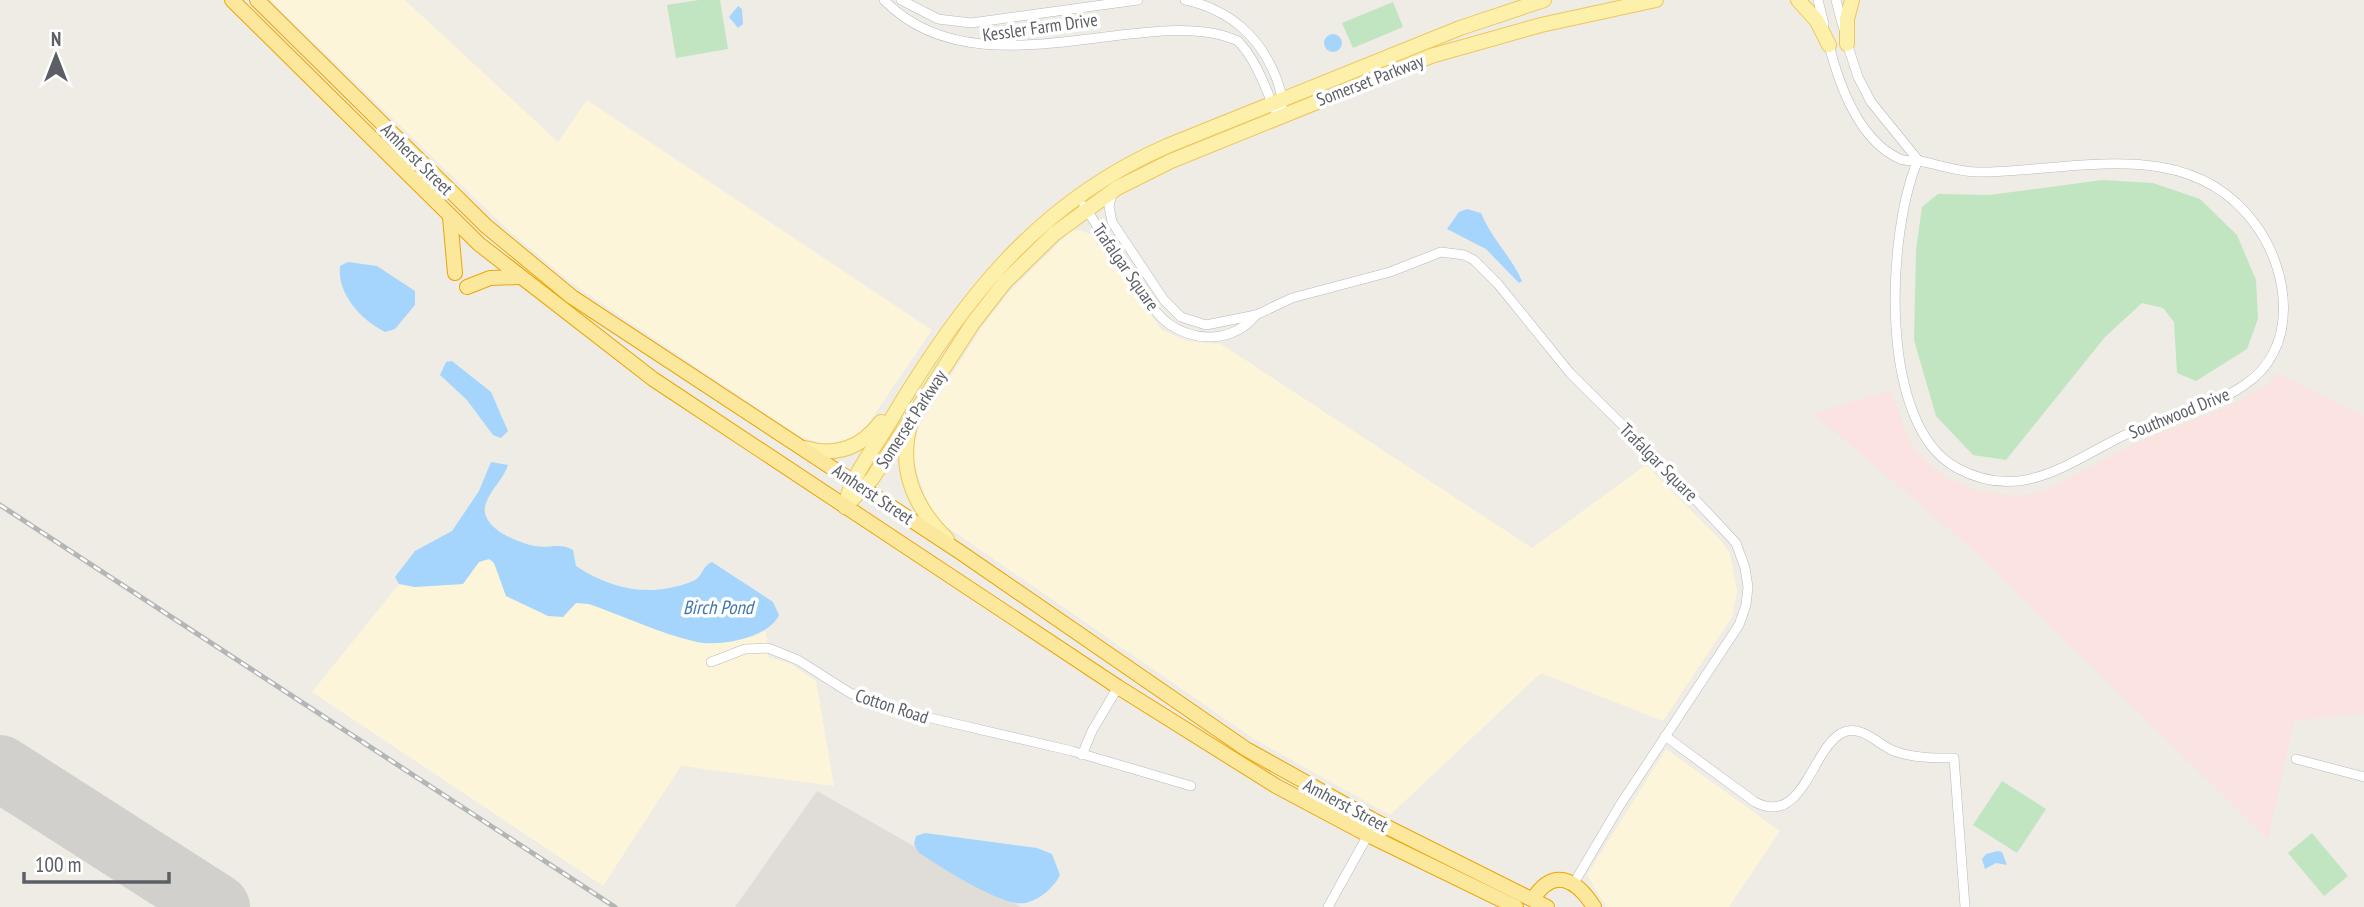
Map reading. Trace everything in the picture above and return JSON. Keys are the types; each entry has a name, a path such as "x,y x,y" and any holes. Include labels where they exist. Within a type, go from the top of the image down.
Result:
{"highway":[{"name":"Amherst Street","path":"232,0 450,216 519,277 653,379 1118,687 1276,786 1368,835 1516,907"},
{"name":"Amherst Street","path":"257,0 477,218 531,265 581,303 960,552 1257,755 1374,821 1531,903 1547,907"},
{"path":"450,216 455,274"},
{"path":"467,287 491,278 519,277"},
{"path":"1531,903 1551,882 1574,883 1594,907"}],"main road":[{"name":"Somerset Parkway","path":"845,507 917,409 994,295 1082,202 1117,188 1278,107 1460,28 1544,0"},
{"name":"Somerset Parkway","path":"859,485 901,401 953,324 993,274 1032,232 1082,202 1139,159 1278,107 1440,53 1541,25 1656,0"},
{"path":"1798,0 1817,21 1829,45"},
{"path":"1847,44 1847,19 1852,0"},
{"path":"803,448 834,452 859,444 901,401"},
{"path":"917,409 906,447 909,481 925,516 960,552"}],"street":[{"name":"Kessler Farm Drive","path":"884,0 907,19 940,32 963,36 999,33"},
{"name":"Kessler Farm Drive","path":"901,0 937,19 971,23 1138,0"},
{"path":"1185,0 1222,12 1246,30 1267,57 1278,107"},
{"name":"Southwood Drive","path":"1818,0 1842,88 1860,119 1895,155 1908,161 1918,160 1974,172 2140,163 2173,169 2205,181 2249,216 2268,244 2278,267 2284,307 2281,331 2270,357 2255,377 2231,394 2116,438 2042,477 1999,481 1954,466 1931,447 1915,420 1903,375 1897,330 1899,228 1906,190 1918,160"},
{"path":"1836,0 1847,44 1871,102 1918,160"},
{"path":"1214,23 1245,49 1278,107"},
{"name":"Trafalgar Square","path":"1117,188 1109,202 1112,222 1175,313 1206,325 1256,314 1292,298 1390,272 1441,252 1464,255 1491,275 1570,373 1715,518 1740,551 1748,587 1743,616 1729,644 1665,736 1574,883"},
{"name":"Trafalgar Square","path":"1082,202 1153,307 1171,325 1196,336 1224,336 1246,327 1256,314"},
{"name":"Cotton Road","path":"711,662 745,649 768,648 798,660 843,690 884,706 1082,755 1191,786"},
{"path":"1082,755 1091,731 1118,687"},
{"path":"1665,736 1755,802 1771,808 1779,807 1799,792 1831,744 1843,732 1858,731 1895,751 1954,758 1965,907"},
{"path":"2296,759 2364,777"},
{"path":"1328,907 1368,835"}],"shaded area":[{"path":"270,0 405,0 558,142 587,100 932,330 863,431 846,440 824,444 799,436 573,284 508,230"},
{"path":"1081,230 1093,236 1162,330 1187,341 1221,344 1532,548 1646,465 1722,542 1730,554 1737,591 1732,617 1663,721 1541,673 1390,815 1254,739 940,522 930,510 913,460 913,445 920,425 982,327 1009,292 1071,231"},
{"path":"2277,373 2364,416 2364,713 2294,721 2268,839 1971,548 1813,413 1891,391 1912,447 1926,461 1947,478 1972,489 2013,496 2040,493 2142,440 2231,405 2269,383"},
{"path":"489,559 495,563 506,596 570,608 576,603 589,604 698,642 752,637 766,631 768,657 789,663 816,681 834,786 681,766 603,886 312,692 399,584 415,587 463,584 479,562"},
{"path":"1666,749 1780,831 1729,907 1606,907 1587,875"},
{"path":"817,791 1021,907 735,907"}],"green space":[{"path":"720,0 728,49 676,58 667,5"},
{"path":"1393,2 1403,27 1353,48 1342,23"},
{"path":"2102,180 2153,183 2200,199 2237,235 2256,280 2258,319 2247,349 2196,381 2177,373 2174,322 2163,308 2142,303 2105,337 2006,460 1973,455 1936,416 1914,340 1916,250 1922,207 1938,194 1990,195"},
{"path":"2002,781 2046,809 2017,853 1973,825"},
{"path":"2312,833 2348,876 2324,896 2288,853"}],"water":[{"path":"738,6 742,9 743,24 738,28 729,17"},
{"path":"1333,34 1339,37 1342,43 1339,49 1333,52 1327,49 1324,43 1327,37"},
{"path":"1467,209 1481,213 1522,281 1519,283 1486,249 1447,229 1459,212"},
{"path":"348,262 377,266 415,291 415,305 395,329 385,332 376,327 352,305 340,276 340,266"},
{"path":"452,361 491,392 508,431 501,438 493,435 467,400 440,375 446,362"},
{"name":"Birch Pond","path":"491,462 508,465 488,498 485,512 493,526 510,537 535,546 559,546 573,550 576,566 604,581 633,589 678,586 699,577 712,562 773,602 779,615 774,623 754,635 730,642 706,643 670,634 589,604 576,603 563,617 548,616 506,596 494,563 489,559 479,562 463,584 415,587 399,584 395,577 415,551 452,531 479,491"},
{"path":"925,833 1037,848 1052,854 1060,875 1048,891 1036,899 1023,903 1006,900 966,882 918,852 914,844 916,836"},
{"path":"2002,852 2007,865 1996,863 1985,869 1982,859 1986,854"}],"runway":[{"path":"0,768 217,907"}],"railway":[{"path":"0,505 615,907"}]}
